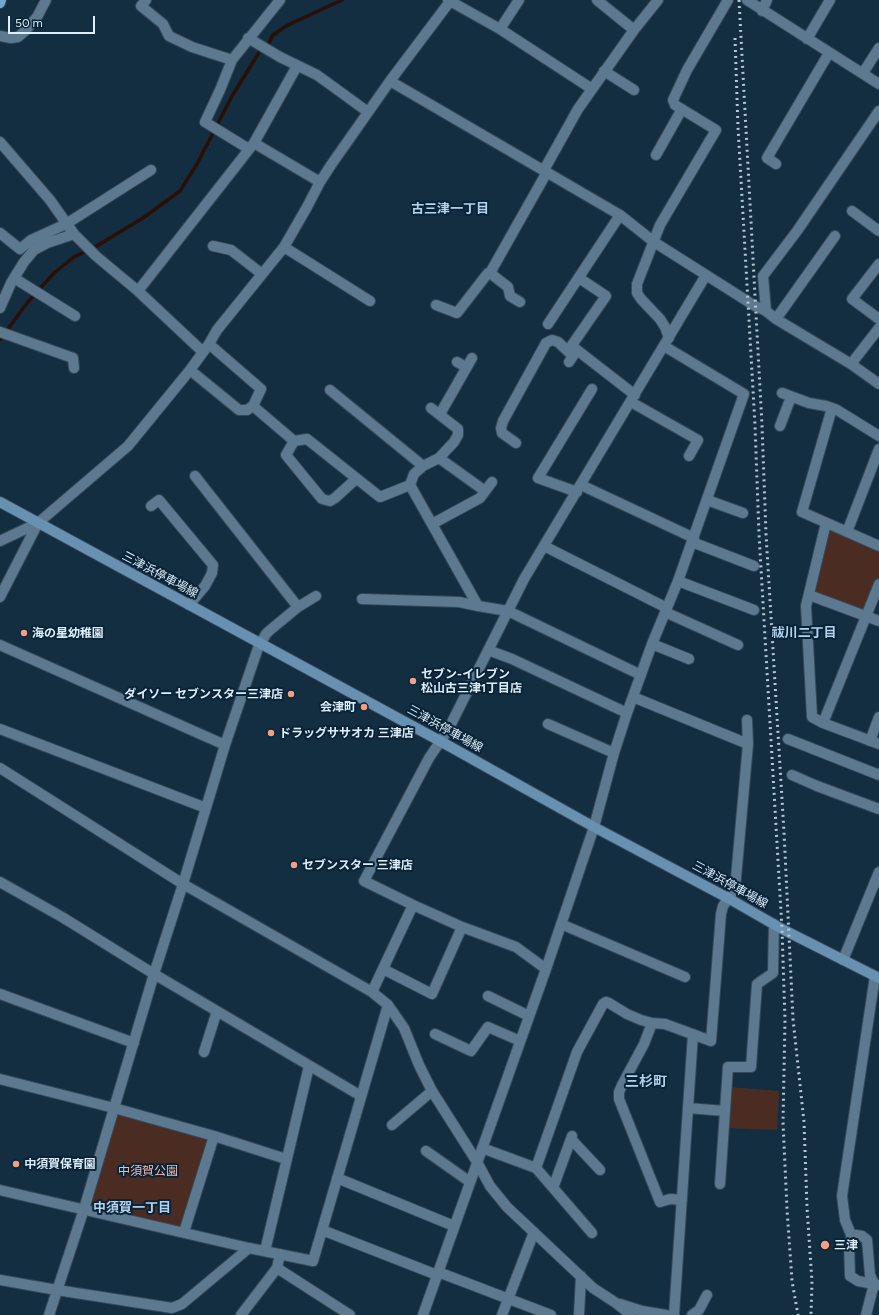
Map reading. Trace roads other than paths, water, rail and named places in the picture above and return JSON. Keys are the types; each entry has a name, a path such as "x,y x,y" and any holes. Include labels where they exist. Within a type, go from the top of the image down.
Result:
{"main road":[{"name":"三津浜停車場線","path":"0,502 440,741 594,827 774,924 877,977"}],"street":[{"path":"0,36 11,38 18,37 25,32 46,0"},
{"path":"146,0 141,6 163,24 169,36 192,47 232,60"},
{"path":"280,0 248,38 232,60 205,122 320,182"},
{"path":"500,30 519,0"},
{"path":"597,0 634,30"},
{"path":"436,305 457,313 488,273 490,273 578,109 634,30 658,0"},
{"path":"666,342 665,327 660,319 637,293 637,284 660,225 716,130 675,105 673,100 728,0"},
{"path":"747,0 762,11 879,84"},
{"path":"762,11 767,0"},
{"path":"807,39 830,0"},
{"path":"0,541 38,523 128,446 190,370 217,330 284,247 320,182 390,81 449,1 500,30 592,89"},
{"path":"248,38 297,66 317,75 368,112"},
{"path":"862,73 879,48"},
{"path":"776,164 767,158 830,53"},
{"path":"138,291 252,146 297,66"},
{"path":"604,71 634,90"},
{"path":"390,81 620,215 654,242 755,306 766,311 776,319 851,364 879,384"},
{"path":"656,155 682,109"},
{"path":"766,311 763,276 797,231 879,111"},
{"path":"0,142 50,200 74,234 96,256 206,348 261,389 254,406 247,410 240,410 190,370"},
{"path":"0,233 20,249 31,240 66,224 151,170"},
{"path":"852,212 879,231"},
{"path":"548,324 620,215"},
{"path":"0,308 14,278 34,250 64,236 74,234"},
{"path":"776,319 835,236"},
{"path":"213,246 231,250 262,274"},
{"path":"284,247 370,301"},
{"path":"879,264 852,299 879,319"},
{"path":"490,273 508,286 510,296 520,302"},
{"path":"546,969 516,947 462,927 413,905 364,880 429,758 448,730 524,579 706,275"},
{"path":"14,278 74,316"},
{"path":"573,356 572,345 606,296 578,278"},
{"path":"851,364 879,328"},
{"path":"0,332 73,358 74,368"},
{"path":"516,443 502,433 501,428 503,421 546,343 552,340 558,342 573,356 633,399 698,440 689,456"},
{"path":"422,1315 546,969 594,827 626,713 678,581 744,394 666,342"},
{"path":"440,414 472,358"},
{"path":"457,362 466,367"},
{"path":"592,389 538,478 579,489 754,566"},
{"path":"330,390 423,466"},
{"path":"780,426 787,395 809,403 832,408 879,436"},
{"path":"254,406 294,441"},
{"path":"356,478 335,498 330,501 322,499 286,455 294,441 307,438 380,497 410,485 414,474 423,466 439,458 454,442 458,435 458,429 431,408"},
{"path":"832,408 802,512 879,546"},
{"path":"847,532 879,449"},
{"path":"439,458 486,491"},
{"path":"195,476 298,607"},
{"path":"432,524 480,498 492,482"},
{"path":"410,485 478,606"},
{"path":"151,506 159,500 213,565 212,573 205,586 189,606"},
{"path":"707,500 743,514"},
{"path":"0,596 38,523"},
{"path":"826,523 806,606 812,717 823,723 874,743 879,717"},
{"path":"544,546 666,610 738,645"},
{"path":"678,581 754,610"},
{"path":"823,723 879,584"},
{"path":"809,595 879,621"},
{"path":"48,1315 84,1209 154,974 225,745 260,644 266,634 298,607 316,596"},
{"path":"362,599 459,602 508,611 641,675"},
{"path":"652,644 689,659"},
{"path":"0,645 225,745"},
{"path":"488,650 512,659 626,713"},
{"path":"633,697 748,744"},
{"path":"536,1168 577,1052 603,1004 606,1002 609,1003 627,1014 641,1020 665,1024 711,1041 721,914 723,906 735,889 748,744 747,720"},
{"path":"548,724 614,753"},
{"path":"0,729 206,808"},
{"path":"788,739 879,775"},
{"path":"0,768 183,884 372,992 388,1005 404,1028 419,1065 432,1090 477,1162 490,1186 507,1207 593,1288 631,1315"},
{"path":"792,775 879,809"},
{"path":"844,960 879,872"},
{"path":"0,882 62,917 154,974 361,1096"},
{"path":"372,992 413,905"},
{"path":"561,924 686,977"},
{"path":"720,1184 728,1067 751,1068 757,984 773,973 774,924"},
{"path":"383,969 432,994 462,927"},
{"path":"852,1237 845,1220 842,1196 877,977"},
{"path":"0,994 134,1043"},
{"path":"488,996 529,1016"},
{"path":"0,1190 249,1248 313,1261 388,1005"},
{"path":"204,1052 217,1011"},
{"path":"652,1023 644,1044 623,1082 619,1092 619,1099 660,1202 670,1199 682,1200"},
{"path":"435,1034 471,1051 488,1027 520,1041"},
{"path":"674,1315 693,1034"},
{"path":"265,1251 309,1066"},
{"path":"0,1079 114,1108 214,1136 286,1159"},
{"path":"392,1125 432,1090"},
{"path":"688,1108 725,1112"},
{"path":"184,1232 214,1136"},
{"path":"553,1188 572,1138 600,1170"},
{"path":"482,1148 536,1168 592,1233"},
{"path":"426,1151 470,1182"},
{"path":"337,1178 454,1226"},
{"path":"322,1230 437,1274 551,1315"},
{"path":"502,1315 534,1232"},
{"path":"856,1235 862,1236 868,1240 870,1275 876,1284 858,1281 850,1276 849,1242 852,1237 856,1235"},
{"path":"0,1280 172,1308 182,1304 249,1248"},
{"path":"241,1315 276,1268 280,1254"},
{"path":"276,1268 350,1315"},
{"path":"579,1315 581,1276"},
{"path":"866,1315 876,1284"},
{"path":"692,1315 699,1310 707,1295"},
{"path":"616,1303 642,1311 666,1315"}],"waterway":[{"path":"0,340 27,303 54,273 74,257 95,247 143,218 180,191 197,164 232,96 263,46 269,43 272,36 286,26 342,0"}],"railway":[{"path":"739,0 762,425 766,534 784,832 793,1019 804,1122 807,1207 812,1282 811,1315"},
{"path":"735,38 738,127 755,425 759,534 782,929 785,1020 783,1122 787,1209 792,1281 798,1315"}],"place":[{"name":"海の星幼稚園","path":"24,633"},
{"name":"セブン-イレブン 松山古三津1丁目店","path":"413,681"},
{"name":"ダイソー セブンスター三津店","path":"291,694"},
{"name":"会津町","path":"364,707"},
{"name":"ドラッグササオカ 三津店","path":"271,733"},
{"name":"セブンスター 三津店","path":"294,865"},
{"name":"中須賀保育園","path":"16,1164"},
{"name":"三津","path":"825,1245"}],"district":[{"name":"古三津一丁目","path":"450,209"},
{"name":"祓川二丁目","path":"804,633"},
{"name":"三杉町","path":"646,1082"},
{"name":"中須賀一丁目","path":"132,1208"}],"park label":[{"name":"中須賀公園","path":"148,1171"}]}
